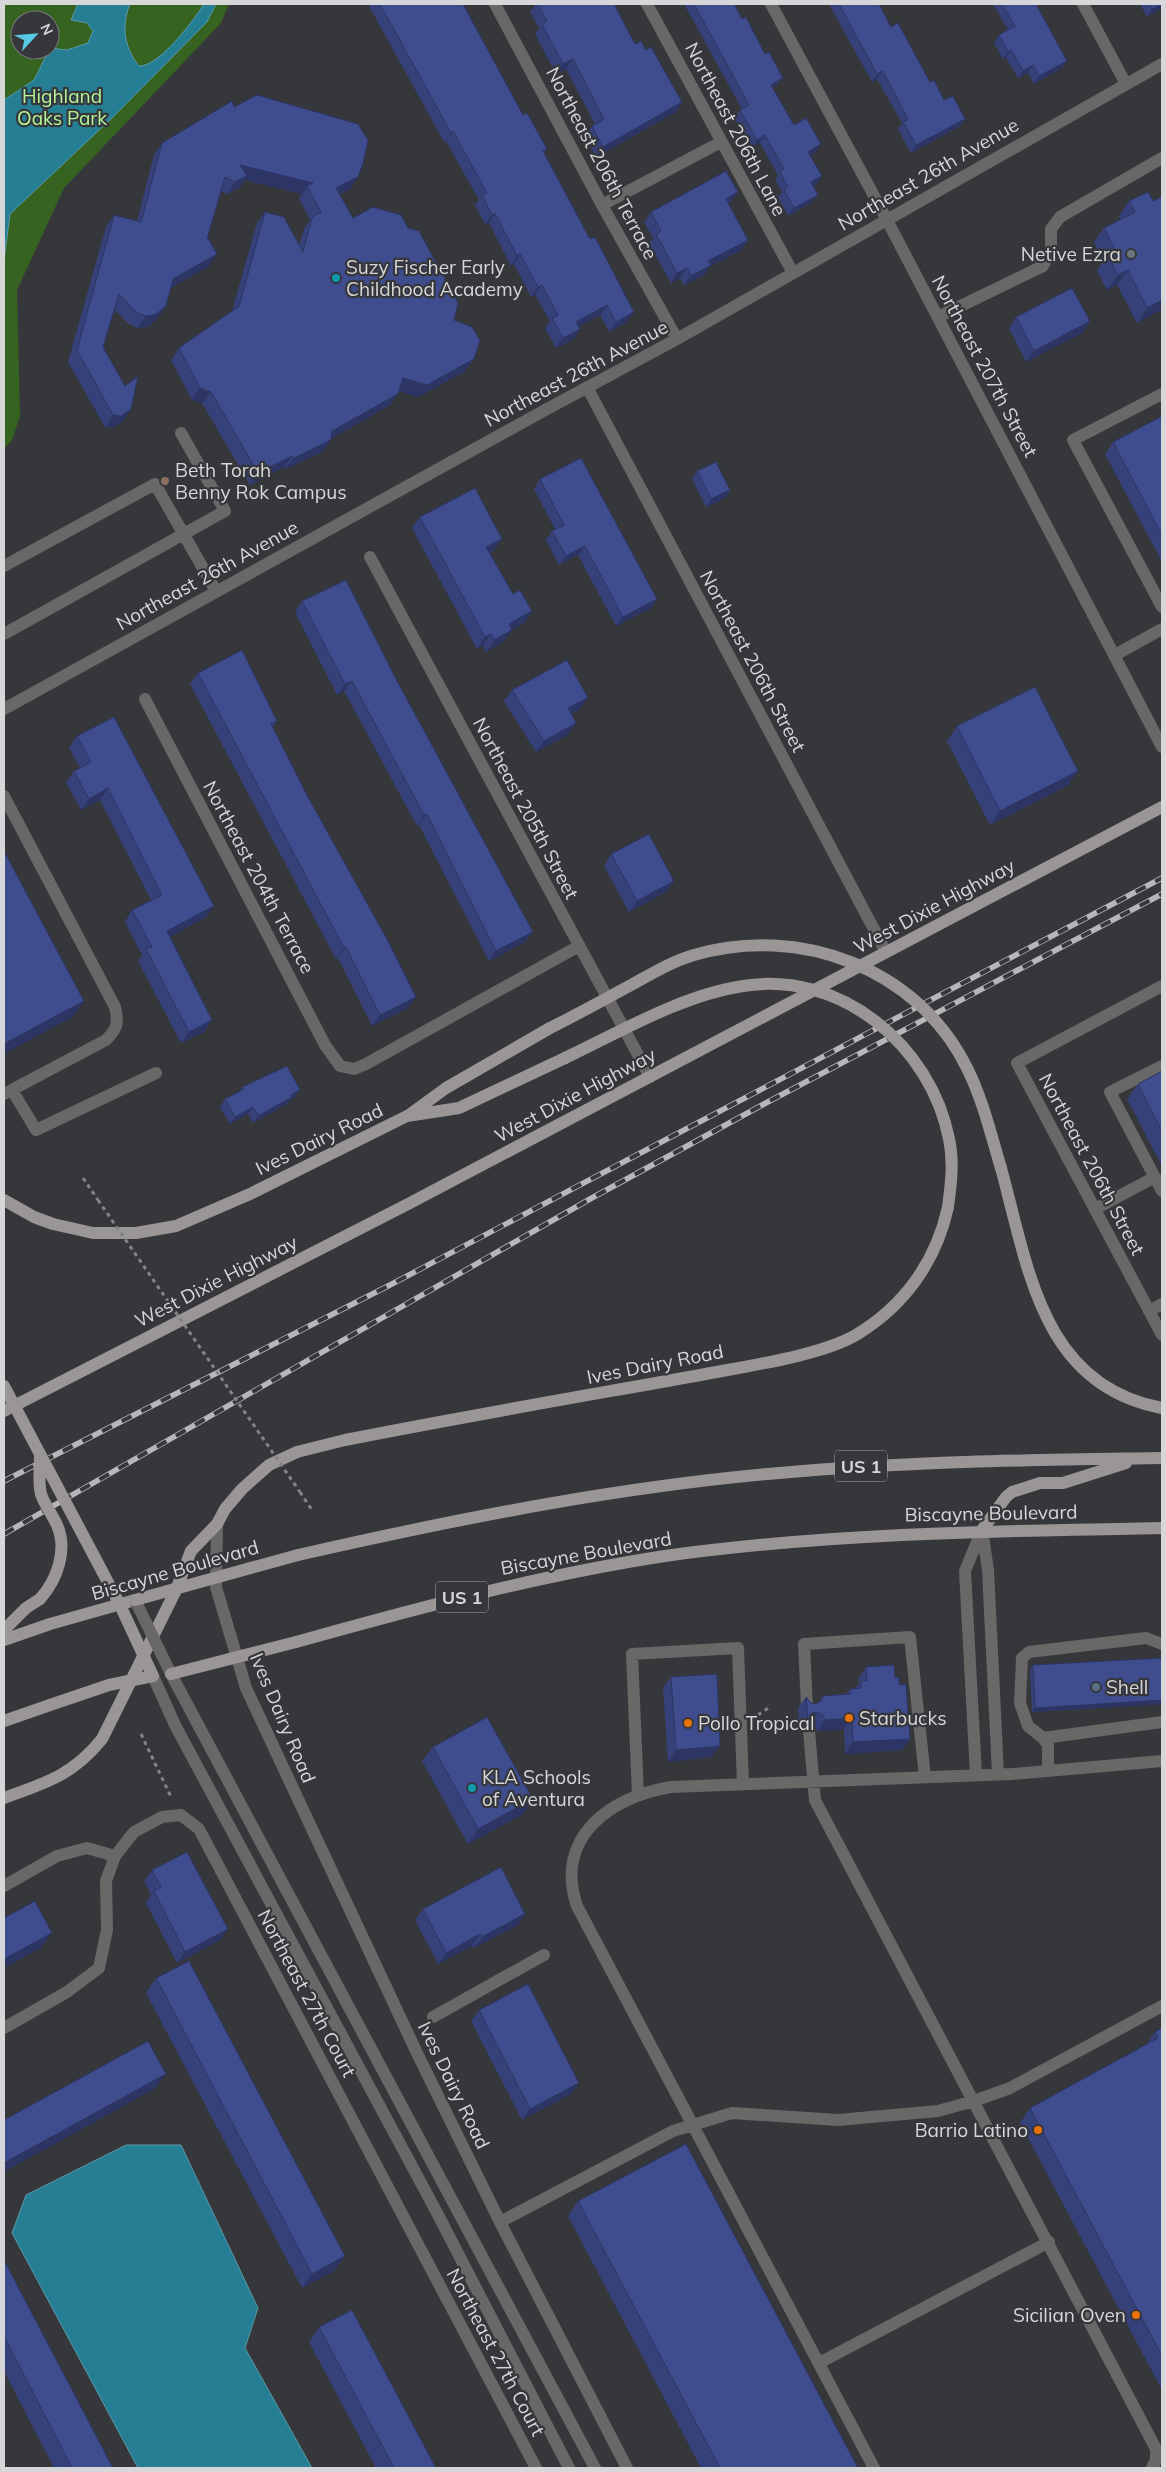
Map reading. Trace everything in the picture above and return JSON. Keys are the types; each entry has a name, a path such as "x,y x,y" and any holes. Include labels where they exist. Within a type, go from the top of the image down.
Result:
{"main road":[{"name":"West Dixie Highway","path":"4,1411 410,1203 1162,807"},
{"path":"407,1116 446,1088 550,1028 657,971 692,956 714,950 770,945 787,946 834,955 874,972 896,986 934,1020 951,1041 967,1068 984,1109 1033,1283 1053,1332 1073,1359 1087,1372 1117,1393 1148,1405 1162,1408"},
{"name":"Ives Dairy Road","path":"4,1200 34,1217 73,1230 114,1235 155,1231 176,1226 231,1203 407,1116 459,1108 671,1008 726,989 745,985 779,985 832,996 864,1012 892,1034 926,1076 941,1108 950,1140 952,1177 948,1207 934,1250 914,1283 888,1312 854,1336 822,1349 727,1370 420,1425 297,1452 269,1465 242,1488 224,1509 217,1524"},
{"path":"4,1386 120,1604 153,1676"},
{"path":"4,1630 49,1589 55,1577 61,1549 58,1527 41,1493 40,1453"},
{"name":"Biscayne Boulevard","path":"4,1640 50,1624 298,1555 484,1514 625,1491 724,1479 921,1462 1162,1458"},
{"path":"982,1530 1006,1496 1012,1492 1040,1483 1063,1483 1138,1459"},
{"path":"4,1798 50,1783 67,1773 81,1763 102,1739 176,1590 191,1551 217,1524"},
{"name":"Biscayne Boulevard","path":"4,1721 109,1684 172,1674 466,1596 625,1563 783,1542 908,1533 982,1530 1162,1528"}],"street":[{"name":"Northeast 206th Terrace","path":"495,4 602,205 677,339"},
{"name":"Northeast 206th Lane","path":"647,4 792,273"},
{"name":"Northeast 207th Street","path":"771,4 887,220 1162,747"},
{"path":"1083,4 1126,84"},
{"name":"Northeast 26th Avenue","path":"4,709 677,339 1162,64"},
{"path":"602,205 721,142"},
{"path":"938,317 1043,266 1051,251 1051,229 1060,217 1162,158"},
{"name":"Northeast 206th Street","path":"587,388 886,952"},
{"path":"1162,394 1073,440 1162,607"},
{"path":"4,634 182,533 225,511 180,433"},
{"path":"4,566 155,484 216,591"},
{"name":"Northeast 205th Street","path":"370,557 650,1077"},
{"path":"1115,656 1162,629"},
{"name":"Northeast 204th Terrace","path":"145,699 325,1045 340,1066 345,1069 359,1068 579,946"},
{"path":"5,801 115,1007 118,1020 116,1030 106,1040 8,1092 36,1130 156,1073"},
{"name":"Northeast 206th Street","path":"1162,986 1016,1063 1162,1335"},
{"path":"1162,1066 1110,1092 1162,1191"},
{"path":"1094,1209 1155,1177"},
{"path":"1149,1310 1162,1304"},
{"name":"Ives Dairy Road","path":"217,1524 216,1588 246,1688 416,2051 500,2222 627,2468"},
{"path":"982,1530 988,1570 998,1774"},
{"path":"976,1775 965,1572 982,1530"},
{"path":"135,1600 220,1766 595,2468"},
{"path":"807,1707 804,1644 910,1637 925,1778"},
{"path":"1048,1770 1048,1745 1043,1738 1028,1726 1020,1703 1020,1667 1022,1658 1029,1652 1146,1638 1162,1644"},
{"path":"638,1795 632,1654 738,1648 743,1784"},
{"path":"153,1676 202,1776 431,2200 569,2468"},
{"path":"1043,1738 1162,1722"},
{"path":"809,1731 815,1800 1049,2242 1156,2449 1156,2460 1152,2468"},
{"path":"874,2468 577,1906 572,1890 570,1873 576,1851 584,1835 601,1816 619,1804 638,1795 671,1787 925,1778 1162,1761"},
{"name":"Northeast 27th Court","path":"4,2028 67,1992 99,1968 107,1930 106,1881 115,1856 134,1832 162,1817 181,1815 199,1829 536,2468"},
{"path":"4,1886 57,1856 87,1848 115,1856"},
{"path":"433,2017 544,1955"},
{"path":"500,2222 673,2131 732,2113 838,2120 938,2111 1010,2088 1162,2006"},
{"path":"819,2363 1049,2242"}],"path":[{"path":"83,1178 312,1510"},
{"path":"756,1717 770,1707"},
{"path":"142,1734 168,1792"}],"green space":[{"name":"Highland Oaks Park","path":"4,4 229,4 221,23 64,188 17,290 20,416 12,440 4,449"}],"water":[{"path":"78,4 130,4 125,28 127,44 139,66 156,59 166,51 204,4 216,4 207,22 114,116 10,214 4,261 4,100 34,80 44,60 60,60 60,49 67,50 88,43 93,31 87,23 71,20"},
{"path":"126,2145 181,2145 258,2308 245,2348 312,2468 138,2468 12,2233 26,2195"}],"building":[{"path":"380,4 463,4 523,115 527,113 547,149 543,151 590,239 595,237 634,312 616,322 607,305 576,322 580,329 563,338 552,318 558,315 542,285 538,287 520,254 517,256 495,213 492,215 482,195 487,193 453,131 451,133"},
{"path":"538,4 614,4 635,44 641,41 646,50 651,47 682,102 603,147 592,126 604,119 573,59 563,64 542,24 547,21"},
{"path":"694,4 734,4 742,19 746,17 765,54 769,52 783,78 771,85 794,125 806,118 821,144 808,152 822,176 811,182 818,195 794,208 784,190 788,187 780,172 784,169 765,135 757,140 740,110 749,105"},
{"path":"839,4 879,4 891,27 898,23 930,82 934,80 944,100 953,96 965,119 916,145 903,122 908,119 883,71 877,74"},
{"path":"1002,4 1036,4 1067,61 1039,76 1033,65 1023,71 1011,50 1008,52 999,35 1015,26"},
{"path":"1149,4 1162,4 1152,9"},
{"name":"Suzy Fischer Early Childhood Academy","path":"257,95 358,124 368,140 363,164 358,177 336,188 353,218 373,207 401,215 408,228 419,231 458,303 454,320 472,327 480,340 474,359 427,385 403,378 398,394 332,431 331,440 258,473 211,392 200,388 179,348 239,306 265,212 284,217 303,252 312,217 321,212 307,186 313,183 240,165 247,176 235,182 225,177 207,239 217,254 173,279 166,306 155,315 146,316 137,313 119,294 103,347 125,386 138,376 131,409 121,416 113,415 77,350 114,215 141,222 162,143 232,101 234,107"},
{"path":"726,171 738,192 726,199 748,240 708,261 711,265 691,276 687,268 677,273 656,234 661,231 651,212"},
{"name":"Netive Ezra","path":"1148,192 1153,201 1162,197 1162,300 1147,308 1128,270 1118,275 1108,256 1116,251 1104,228 1135,212 1129,201"},
{"path":"1072,288 1090,321 1034,351 1016,317"},
{"path":"1162,416 1162,535 1113,442"},
{"path":"581,458 657,599 623,617 585,546 566,556 552,531 564,525 540,479"},
{"path":"716,462 730,490 711,499 697,471"},
{"path":"475,488 502,539 486,547 513,594 520,590 532,611 509,624 512,630 494,640 491,634 485,637 420,517"},
{"path":"346,580 395,677 533,932 496,951 427,814 424,815 352,681 345,684 302,601"},
{"path":"242,650 277,721 271,724 308,797 388,941 416,997 380,1015 346,947 344,948 198,673"},
{"path":"567,660 588,698 568,708 576,723 544,741 512,690"},
{"path":"1035,687 1078,771 1000,811 957,726"},
{"path":"114,717 214,906 167,931 212,1020 189,1032 146,949 152,947 132,910 162,895 108,788 89,799 74,771 91,762 77,736"},
{"path":"649,834 674,881 637,901 611,854"},
{"path":"4,851 84,1001 4,1044"},
{"path":"287,1066 300,1090 291,1095 292,1097 258,1116 253,1107 235,1117 225,1099 244,1089 242,1087"},
{"path":"1162,1071 1162,1131 1138,1084"},
{"name":"Shell","path":"1162,1658 1162,1700 1035,1708 1033,1665"},
{"name":"Starbucks","path":"894,1665 895,1678 899,1677 899,1685 906,1684 910,1739 853,1742 852,1718 825,1720 823,1715 817,1712 812,1713 808,1720 806,1697 811,1703 816,1704 822,1700 823,1696 850,1694 850,1689 861,1688 861,1681 867,1680 866,1667"},
{"name":"Pollo Tropical","path":"717,1674 720,1746 676,1750 671,1677"},
{"name":"KLA Schools of Aventura","path":"487,1717 533,1799 478,1829 433,1747"},
{"path":"187,1852 228,1929 185,1952 154,1891 161,1887 152,1870"},
{"path":"501,1867 525,1914 482,1937 480,1934 446,1953 423,1909"},
{"path":"35,1901 52,1933 4,1959 4,1918"},
{"path":"189,1961 345,2256 312,2274 156,1978"},
{"path":"528,1984 579,2083 530,2109 479,2010"},
{"path":"1162,2028 1162,2356 1030,2108 1158,2038 1155,2032"},
{"path":"148,2041 166,2074 4,2163 4,2120"},
{"path":"686,2144 858,2468 720,2468 578,2201"},
{"path":"4,2260 113,2468 72,2468 4,2336"},
{"path":"352,2310 436,2468 394,2468 319,2327"}],"railway":[{"path":"4,1481 390,1285 1162,878"},
{"path":"4,1534 590,1199 764,1104 1162,894"}],"place":[{"name":"Netive Ezra","path":"1131,254"},
{"name":"Suzy Fischer Early Childhood Academy","path":"336,278"},
{"name":"Beth Torah Benny Rok Campus","path":"165,481"},
{"name":"Shell","path":"1096,1687"},
{"name":"Starbucks","path":"849,1718"},
{"name":"Pollo Tropical","path":"688,1723"},
{"name":"KLA Schools of Aventura","path":"472,1788"},
{"name":"Barrio Latino","path":"1038,2130"},
{"name":"Sicilian Oven","path":"1136,2315"}]}
